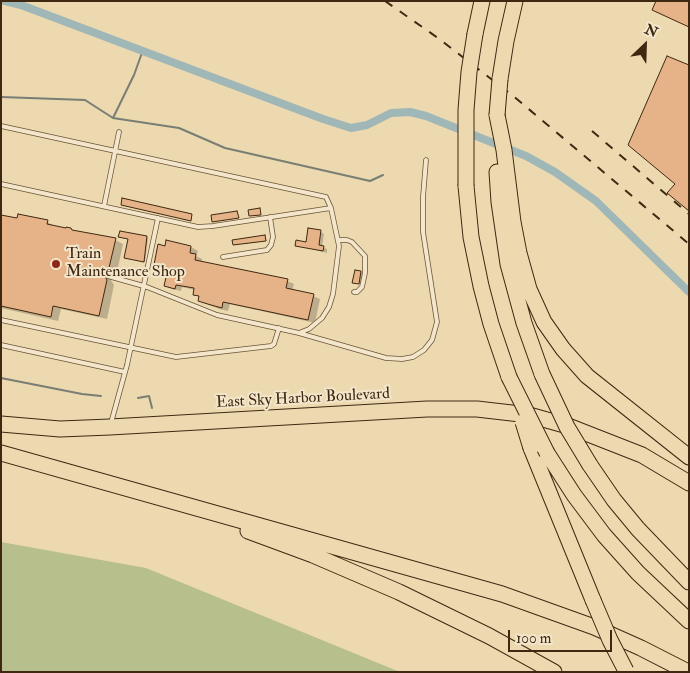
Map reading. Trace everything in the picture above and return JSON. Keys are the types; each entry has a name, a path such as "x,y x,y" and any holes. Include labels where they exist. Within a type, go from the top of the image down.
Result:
{"highway":[{"path":"482,1 470,66 466,110 466,186 473,249 489,318 531,448 593,600 626,672"},
{"path":"515,1 504,56 497,115 503,186 502,227 514,288 526,329 542,374 564,422 590,465 610,495 638,530 689,582"},
{"path":"503,186 525,276 538,311 553,336 574,362 596,384 689,457"},
{"path":"509,377 547,453 574,495 604,535 644,579 689,621"},
{"name":"East Sky Harbor Boulevard","path":"1,424 60,429 466,408 535,416 604,440"},
{"path":"1,418 106,427"},
{"path":"604,440 642,455 689,483"},
{"path":"604,440 648,466 689,496"},
{"path":"1,453 52,471 202,516 313,555 430,606 511,647 554,672"},
{"path":"1,453 502,594 601,630 688,672"}],"lane":[{"path":"1,126 323,195 329,199 338,240 339,254 329,307 318,322 309,329 299,333"},
{"path":"104,206 119,132"},
{"path":"108,276 144,286 217,315 279,328 395,359 413,357 428,345 434,334 437,322 423,232 426,160"},
{"path":"1,184 190,226 206,227 331,208"},
{"path":"106,427 130,348 158,218"},
{"path":"223,257 267,250 271,245 273,237 270,218"},
{"path":"338,240 352,242 365,256 365,273 362,287 354,292"},
{"path":"1,320 176,357 229,352 272,345 279,328"},
{"path":"1,345 124,372"}],"green space":[{"path":"1,542 146,568 400,672 1,672"}],"building":[{"path":"656,1 689,1 689,27 652,10"},
{"path":"667,56 689,65 689,211 667,193 675,184 628,145"},
{"path":"122,198 192,214 191,221 121,205"},
{"path":"260,208 261,215 249,216 248,210"},
{"path":"237,211 239,218 212,222 211,215"},
{"name":"Train Maintenance Shop","path":"18,214 48,220 47,224 116,238 108,272 104,275 107,280 99,316 53,306 51,317 1,306 1,215 17,218"},
{"path":"308,228 321,230 319,245 324,246 323,251 295,246 296,240 306,242"},
{"path":"120,231 147,236 144,262 124,258 128,239 118,237"},
{"path":"265,235 266,241 233,245 232,240"},
{"path":"166,240 191,246 190,253 196,254 195,260 288,279 286,288 314,294 308,320 223,302 222,308 198,301 199,296 193,295 194,288 176,285 175,289 164,286 167,273 153,270 158,244 165,246"},
{"path":"355,270 361,271 359,284 352,283"}],"waterway":[{"path":"5,1 21,5 351,128 367,125 391,113 410,112 426,116 526,156 555,172 596,201 689,292"},
{"path":"113,118 134,75 143,50"},
{"path":"1,97 85,100 113,118 179,128 225,148 370,181 383,175"},
{"path":"1,378 101,396"},
{"path":"138,398 149,396 152,408"}],"railway":[{"path":"385,1 438,38 512,95 689,244"},
{"path":"592,131 689,214"}],"place":[{"name":"Train Maintenance Shop","path":"56,264"}]}
